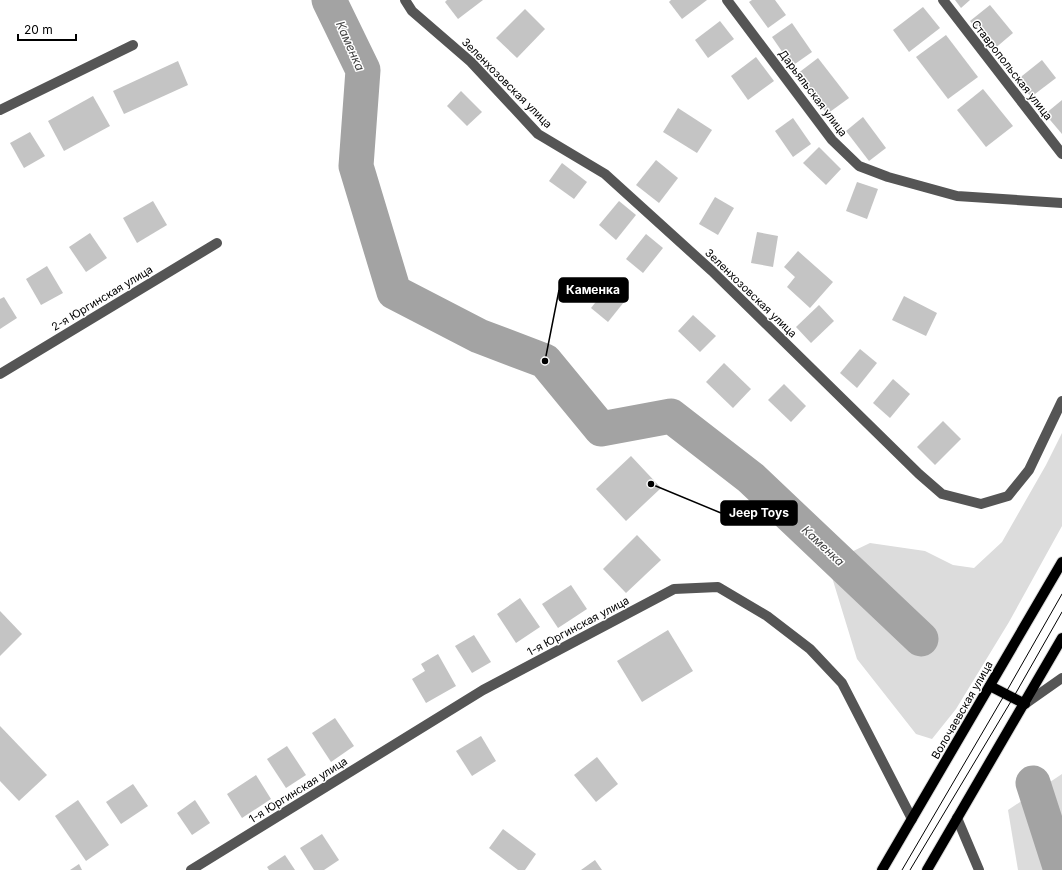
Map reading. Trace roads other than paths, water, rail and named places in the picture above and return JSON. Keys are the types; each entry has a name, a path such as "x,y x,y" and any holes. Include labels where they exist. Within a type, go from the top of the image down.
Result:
{"main road":[{"name":"Волочаевская улица","path":"882,870 1062,562"},
{"path":"927,870 1025,704 1062,638"},
{"path":"990,686 1025,704"}],"street":[{"name":"Зеленхозовская улица","path":"405,0 412,11 471,62 538,134 605,174 712,271 919,474 942,494 981,504 1008,496 1029,470 1062,401"},
{"name":"Дарьяльская улица","path":"727,0 832,140 858,166 888,177 957,196 1062,203"},
{"name":"Ставропольская улица","path":"943,0 1062,154"},
{"path":"0,110 133,45"},
{"name":"2-я Юргинская улица","path":"0,374 217,243"},
{"name":"1-я Юргинская улица","path":"191,870 484,690 674,589 718,587 767,616 810,649 842,683 912,819"},
{"path":"1025,704 1062,678"},
{"path":"957,818 978,870"}],"waterway":[{"name":"Каменка","path":"329,0 363,70 356,166 394,292 479,336 545,361 601,429 671,416 751,478 921,639"},
{"name":"Каменка","path":"1033,783 1061,870"}],"tram line":[{"path":"902,870 1062,594"},
{"path":"910,870 1013,698 1062,612"}],"place":[{"name":"Каменка","path":"545,361"},
{"name":"Jeep Toys","path":"651,484"}]}
